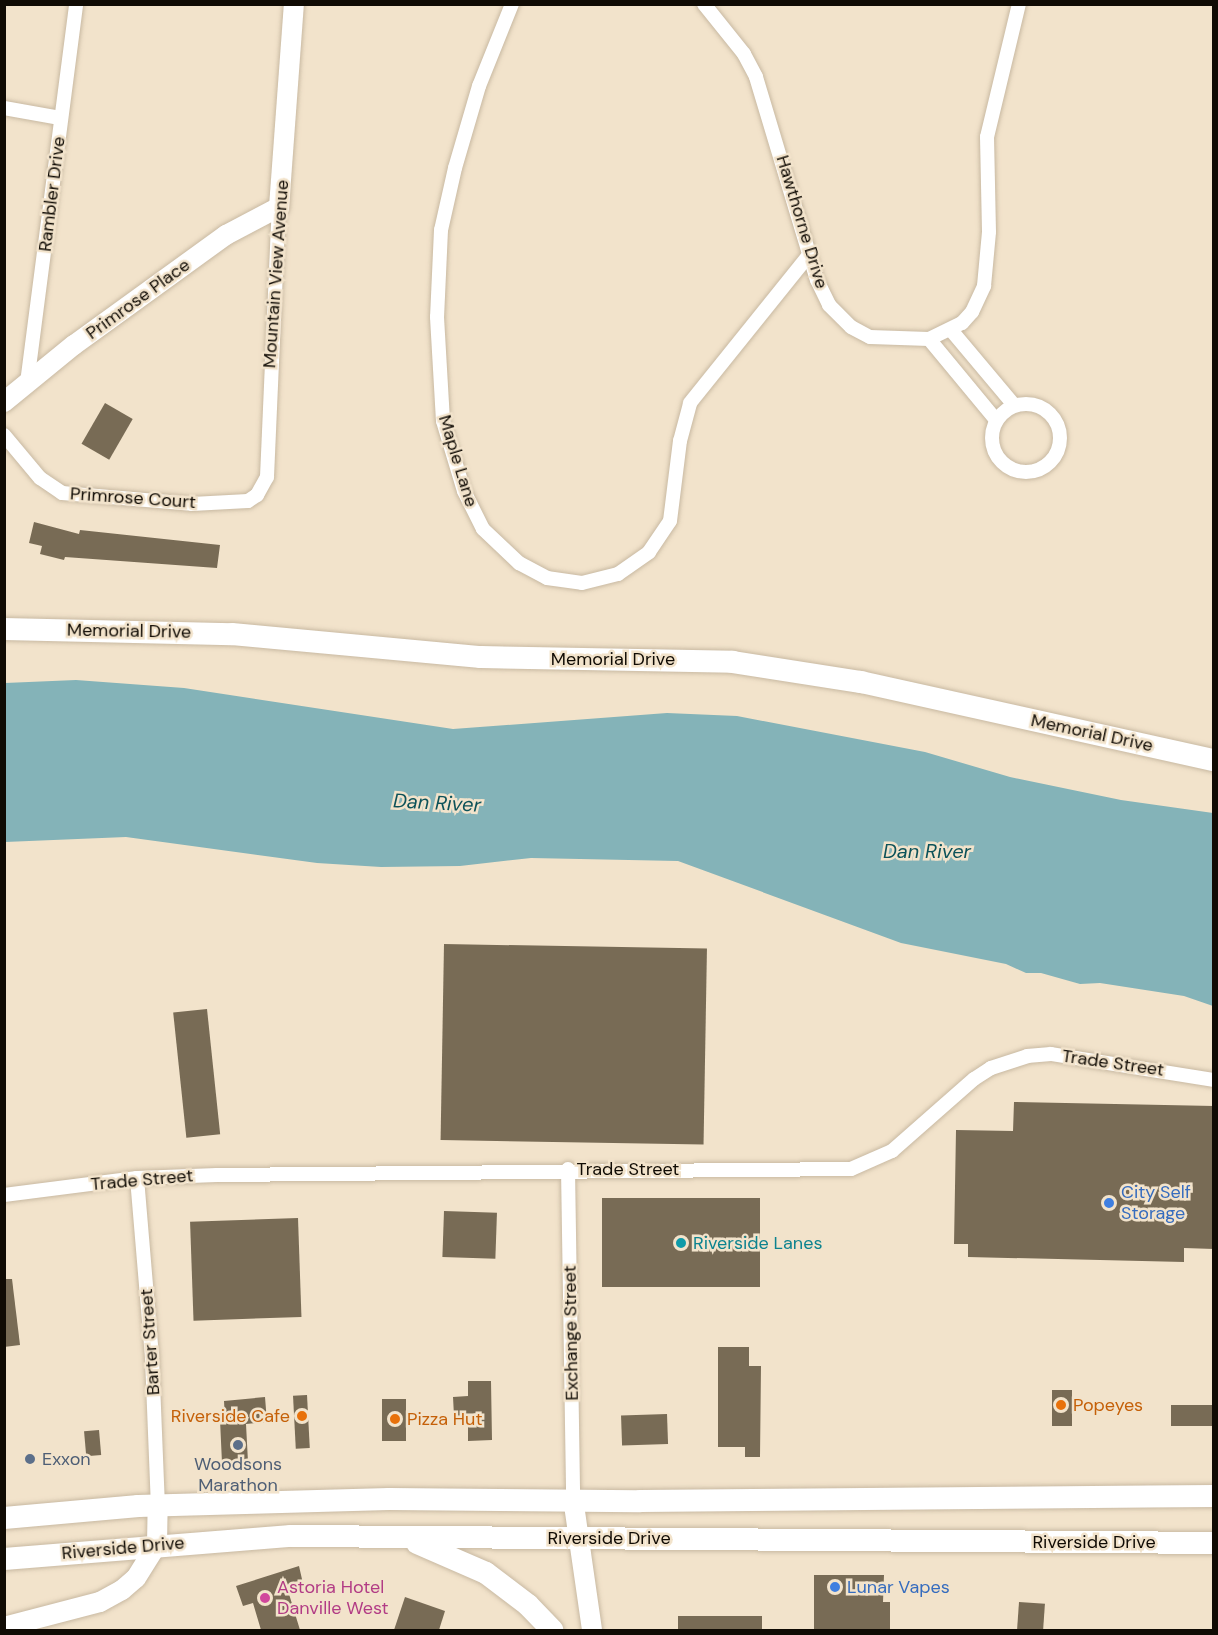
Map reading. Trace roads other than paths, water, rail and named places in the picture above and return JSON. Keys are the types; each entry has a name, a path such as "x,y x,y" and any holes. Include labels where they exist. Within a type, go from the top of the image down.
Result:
{"main road":[{"name":"Memorial Drive","path":"4,629 232,634 481,657 733,662 861,682 1214,760"},
{"name":"Riverside Drive","path":"4,1518 158,1506 573,1497 640,1501 1214,1496"},
{"name":"Riverside Drive","path":"4,1559 291,1536 1214,1543"},
{"path":"395,1537 456,1558 486,1574 528,1605 552,1630"}],"street":[{"name":"Rambler Drive","path":"27,384 76,4"},
{"name":"Mountain View Avenue","path":"214,503 248,501 264,487 267,477 279,207 294,4"},
{"name":"Maple Lane","path":"512,4 479,86 455,168 441,230 436,317 443,421 464,490 483,529 519,563 547,578 582,583 618,574 649,552 670,521 680,441 690,403 810,254"},
{"name":"Hawthorne Drive","path":"704,4 744,54 756,77 821,290 851,327 870,337 928,339 951,330 972,312 984,286 989,232 987,137 1019,4"},
{"path":"4,108 60,118"},
{"name":"Primrose Place","path":"4,402 226,235 279,207"},
{"path":"951,330 1014,405"},
{"path":"928,339 996,420"},
{"path":"1014,405 1037,405 1054,419 1060,440 1052,461 1033,472 1010,469 995,453 992,431 996,420 1014,405"},
{"name":"Primrose Court","path":"4,435 40,478 62,493 141,502 214,503"},
{"name":"Trade Street","path":"4,1195 137,1178 568,1169 851,1169 892,1151 974,1079 991,1068 1027,1056 1051,1054 1214,1080"},
{"name":"Exchange Street","path":"568,1169 573,1497"},
{"name":"Barter Street","path":"137,1178 152,1358 158,1506"},
{"path":"573,1497 581,1538 592,1630"},
{"path":"4,1627 107,1599 136,1578 157,1545 158,1506"}],"water":[{"name":"Dan River","path":"76,680 184,688 453,729 667,713 737,716 925,752 1010,777 1121,800 1213,813 1213,1006 1184,996 1100,983 1080,984 1041,973 1026,973 1006,964 901,943 678,861 531,858 460,866 381,867 317,863 126,837 5,842 5,683"}],"place":[{"name":"City Self Storage","path":"1109,1203"},
{"name":"Riverside Lanes","path":"681,1243"},
{"name":"Popeyes","path":"1061,1405"},
{"name":"Riverside Cafe","path":"302,1416"},
{"name":"Pizza Hut","path":"395,1419"},
{"name":"Woodsons Marathon","path":"238,1445"},
{"name":"Exxon","path":"30,1459"},
{"name":"Lunar Vapes","path":"835,1587"},
{"name":"Astoria Hotel Danville West","path":"265,1598"}]}
